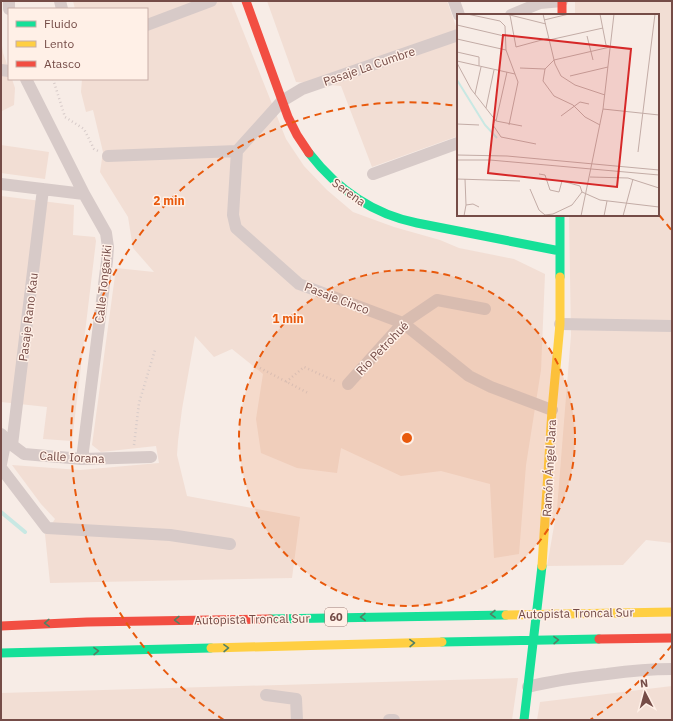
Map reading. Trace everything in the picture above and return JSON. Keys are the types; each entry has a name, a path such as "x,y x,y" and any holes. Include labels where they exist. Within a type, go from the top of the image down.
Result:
{"main road":[{"name":"Serena","path":"246,1 296,134 315,163 339,186 368,206 395,217 418,224 560,251"},
{"path":"562,1 562,14"},
{"name":"Ramón Ángel Jara","path":"524,720 543,558 552,410 560,324 560,216"},
{"name":"Autopista Troncal Sur","path":"1,626 87,622 672,612"},
{"path":"1,654 444,642 672,638"}],"street":[{"path":"148,24 211,1"},
{"path":"454,1 459,14"},
{"path":"514,14 540,4 562,1"},
{"name":"Pasaje La Cumbre","path":"282,100 302,89 457,35"},
{"name":"Calle Tongariki","path":"27,80 84,194 106,233 108,247 82,459"},
{"path":"108,156 237,151 282,100"},
{"path":"373,174 457,143"},
{"name":"Pasaje Cinco","path":"237,151 233,215 236,228 299,284 403,323 470,376 491,387 552,410"},
{"path":"1,184 84,194"},
{"name":"Pasaje Rano Kau","path":"1,464 43,189"},
{"name":"Río Petrohué","path":"348,384 403,323 437,300 485,309"},
{"path":"560,324 672,326"},
{"name":"Calle Iorana","path":"6,439 24,454 82,459 151,457"},
{"path":"1,468 47,528 170,535 230,544"},
{"path":"528,687 548,682 594,676 652,669 672,669"},
{"path":"266,695 296,699 297,720"},
{"path":"389,720 394,720"}],"path":[{"path":"53,80 65,116 84,129 94,149 108,156"},
{"path":"133,458 139,403 155,350"},
{"path":"286,382 304,367 340,383 348,384"},
{"path":"260,368 308,393"}],"shaded area":[{"path":"73,1 231,1 286,139 304,166 327,190 353,212 394,227 440,240 459,248 514,259 545,274 541,370 526,465 519,554 494,558 490,484 441,471 401,476 341,448 337,473 297,468 261,453 256,419 263,374 232,349 214,357 195,336 182,409 177,455 187,496 300,517 292,578 50,583 45,534 55,519 41,504 12,465 80,470 159,463 156,446 101,452 92,445 116,268 154,272 133,248 128,217 100,172 103,152 93,110 86,112 81,92 82,80 148,80 148,8 75,8"},
{"path":"267,1 447,1 457,29 457,136 372,167 341,86 296,82"},
{"path":"575,1 672,1 672,543 646,540 623,565 547,566 557,509 571,335 569,216 659,216 659,14 575,14"},
{"path":"1,38 3,53 8,67 8,80 12,80 15,88 14,105 2,111"},
{"path":"1,145 49,152 45,179 1,173"},
{"path":"1,196 74,205 73,235 95,237 96,241 72,441 43,439 47,407 1,402"},
{"path":"518,678 512,720 1,720 1,693"},
{"path":"672,686 672,720 537,720 540,702"}],"waterway":[{"path":"1,512 25,532"}],"traffic: fast":[{"path":"309,153 331,178 344,189 370,206 385,213 417,223 560,251"},
{"path":"560,216 560,277"},
{"path":"524,720 542,566"},
{"path":"270,619 506,615"},
{"path":"442,642 599,639"},
{"path":"1,653 211,648"}],"traffic: slow":[{"path":"542,566 552,410 560,324 560,277"},
{"path":"506,615 672,612"},
{"path":"211,648 442,642"}],"traffic: jam":[{"path":"246,1 288,117 297,135 309,153"},
{"path":"562,1 562,14"},
{"path":"1,626 87,622 270,619"},
{"path":"599,639 672,638"}]}
